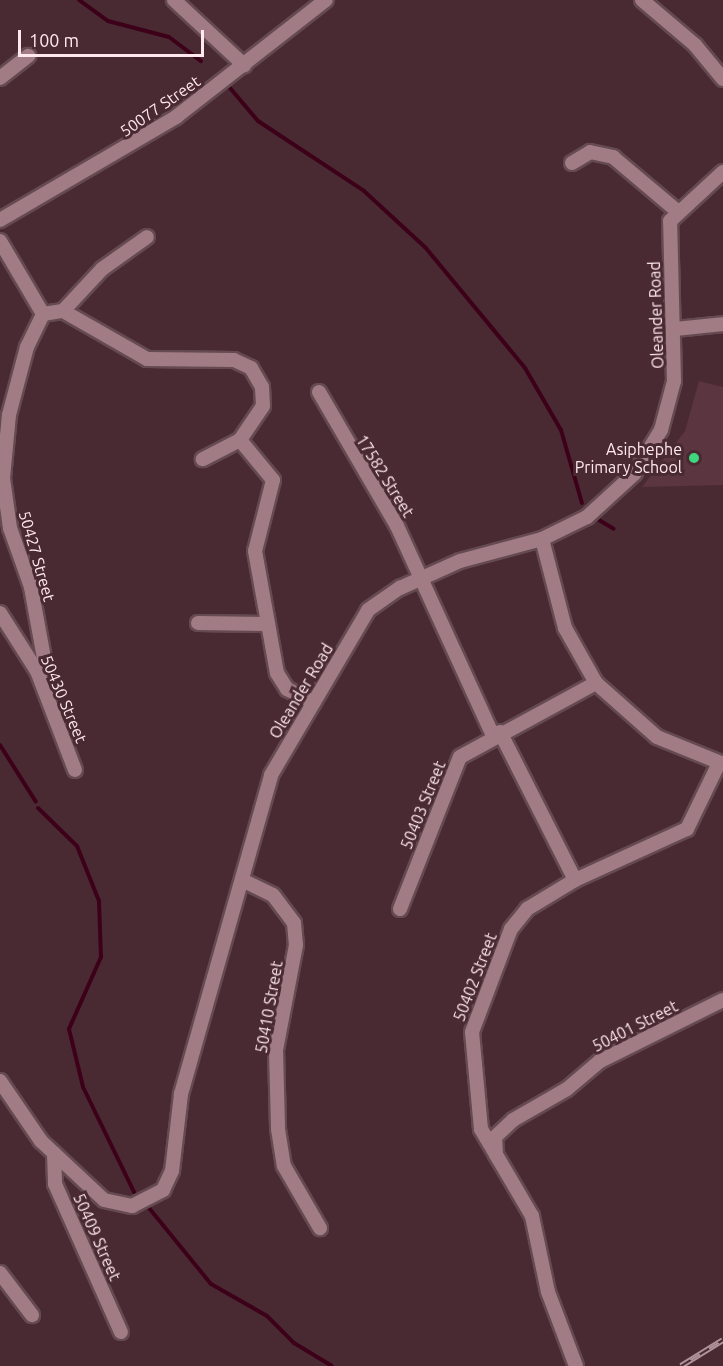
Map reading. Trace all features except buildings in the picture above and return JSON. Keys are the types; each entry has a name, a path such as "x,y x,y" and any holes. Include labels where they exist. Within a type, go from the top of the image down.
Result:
{"street":[{"path":"174,0 244,65"},
{"name":"50077 Street","path":"0,220 129,149 244,65 327,0"},
{"path":"646,1 695,45 723,79"},
{"path":"0,78 28,56"},
{"path":"572,163 590,152 613,157 676,210 723,172"},
{"name":"Oleander Road","path":"1,1084 54,1153 99,1196 117,1205 153,1198 170,1179 181,1094 271,775 368,610 423,577 542,539 587,517 634,474 667,412 675,329 669,239 676,210"},
{"path":"63,311 102,269 147,237"},
{"path":"0,241 43,314 63,311 147,359 244,362 258,378 264,397 240,440 203,459"},
{"name":"50427 Street","path":"42,670 3,478 9,415 27,347 43,314"},
{"path":"675,329 723,324"},
{"name":"17582 Street","path":"319,392 423,577 496,734 575,880"},
{"path":"240,440 273,480 255,551 265,624 287,689 314,703"},
{"path":"542,539 565,628 596,683 657,737 721,763"},
{"name":"50430 Street","path":"0,613 42,670 75,770"},
{"path":"198,623 265,624"},
{"name":"50403 Street","path":"400,909 454,767 467,751 596,683"},
{"name":"50402 Street","path":"576,1366 548,1292 532,1216 481,1129 472,1032 516,922 575,880 687,829 706,798 721,763"},
{"name":"50410 Street","path":"242,880 273,895 294,923 296,945 276,1050 278,1129 284,1166 320,1228"},
{"name":"50401 Street","path":"496,1158 495,1137 513,1120 572,1086 600,1061 723,1000"},
{"name":"50409 Street","path":"54,1153 55,1184 121,1332"},
{"path":"0,1273 32,1315"}],"shaded area":[{"name":"Asiphephe Primary School","path":"699,381 723,387 723,485 642,487 685,431"}],"waterway":[{"path":"79,0 108,21 169,37 201,61"},
{"path":"230,88 258,121 364,191 425,247 525,368 561,430 582,503"},
{"path":"599,520 614,529"},
{"path":"0,745 36,802"},
{"path":"38,808 77,846 99,901 101,957 69,1029 83,1087 134,1192"},
{"path":"149,1208 211,1284 267,1316 294,1343 332,1366"}],"railway":[{"path":"681,1366 723,1340"}],"place":[{"name":"Asiphephe Primary School","path":"694,458"}]}
